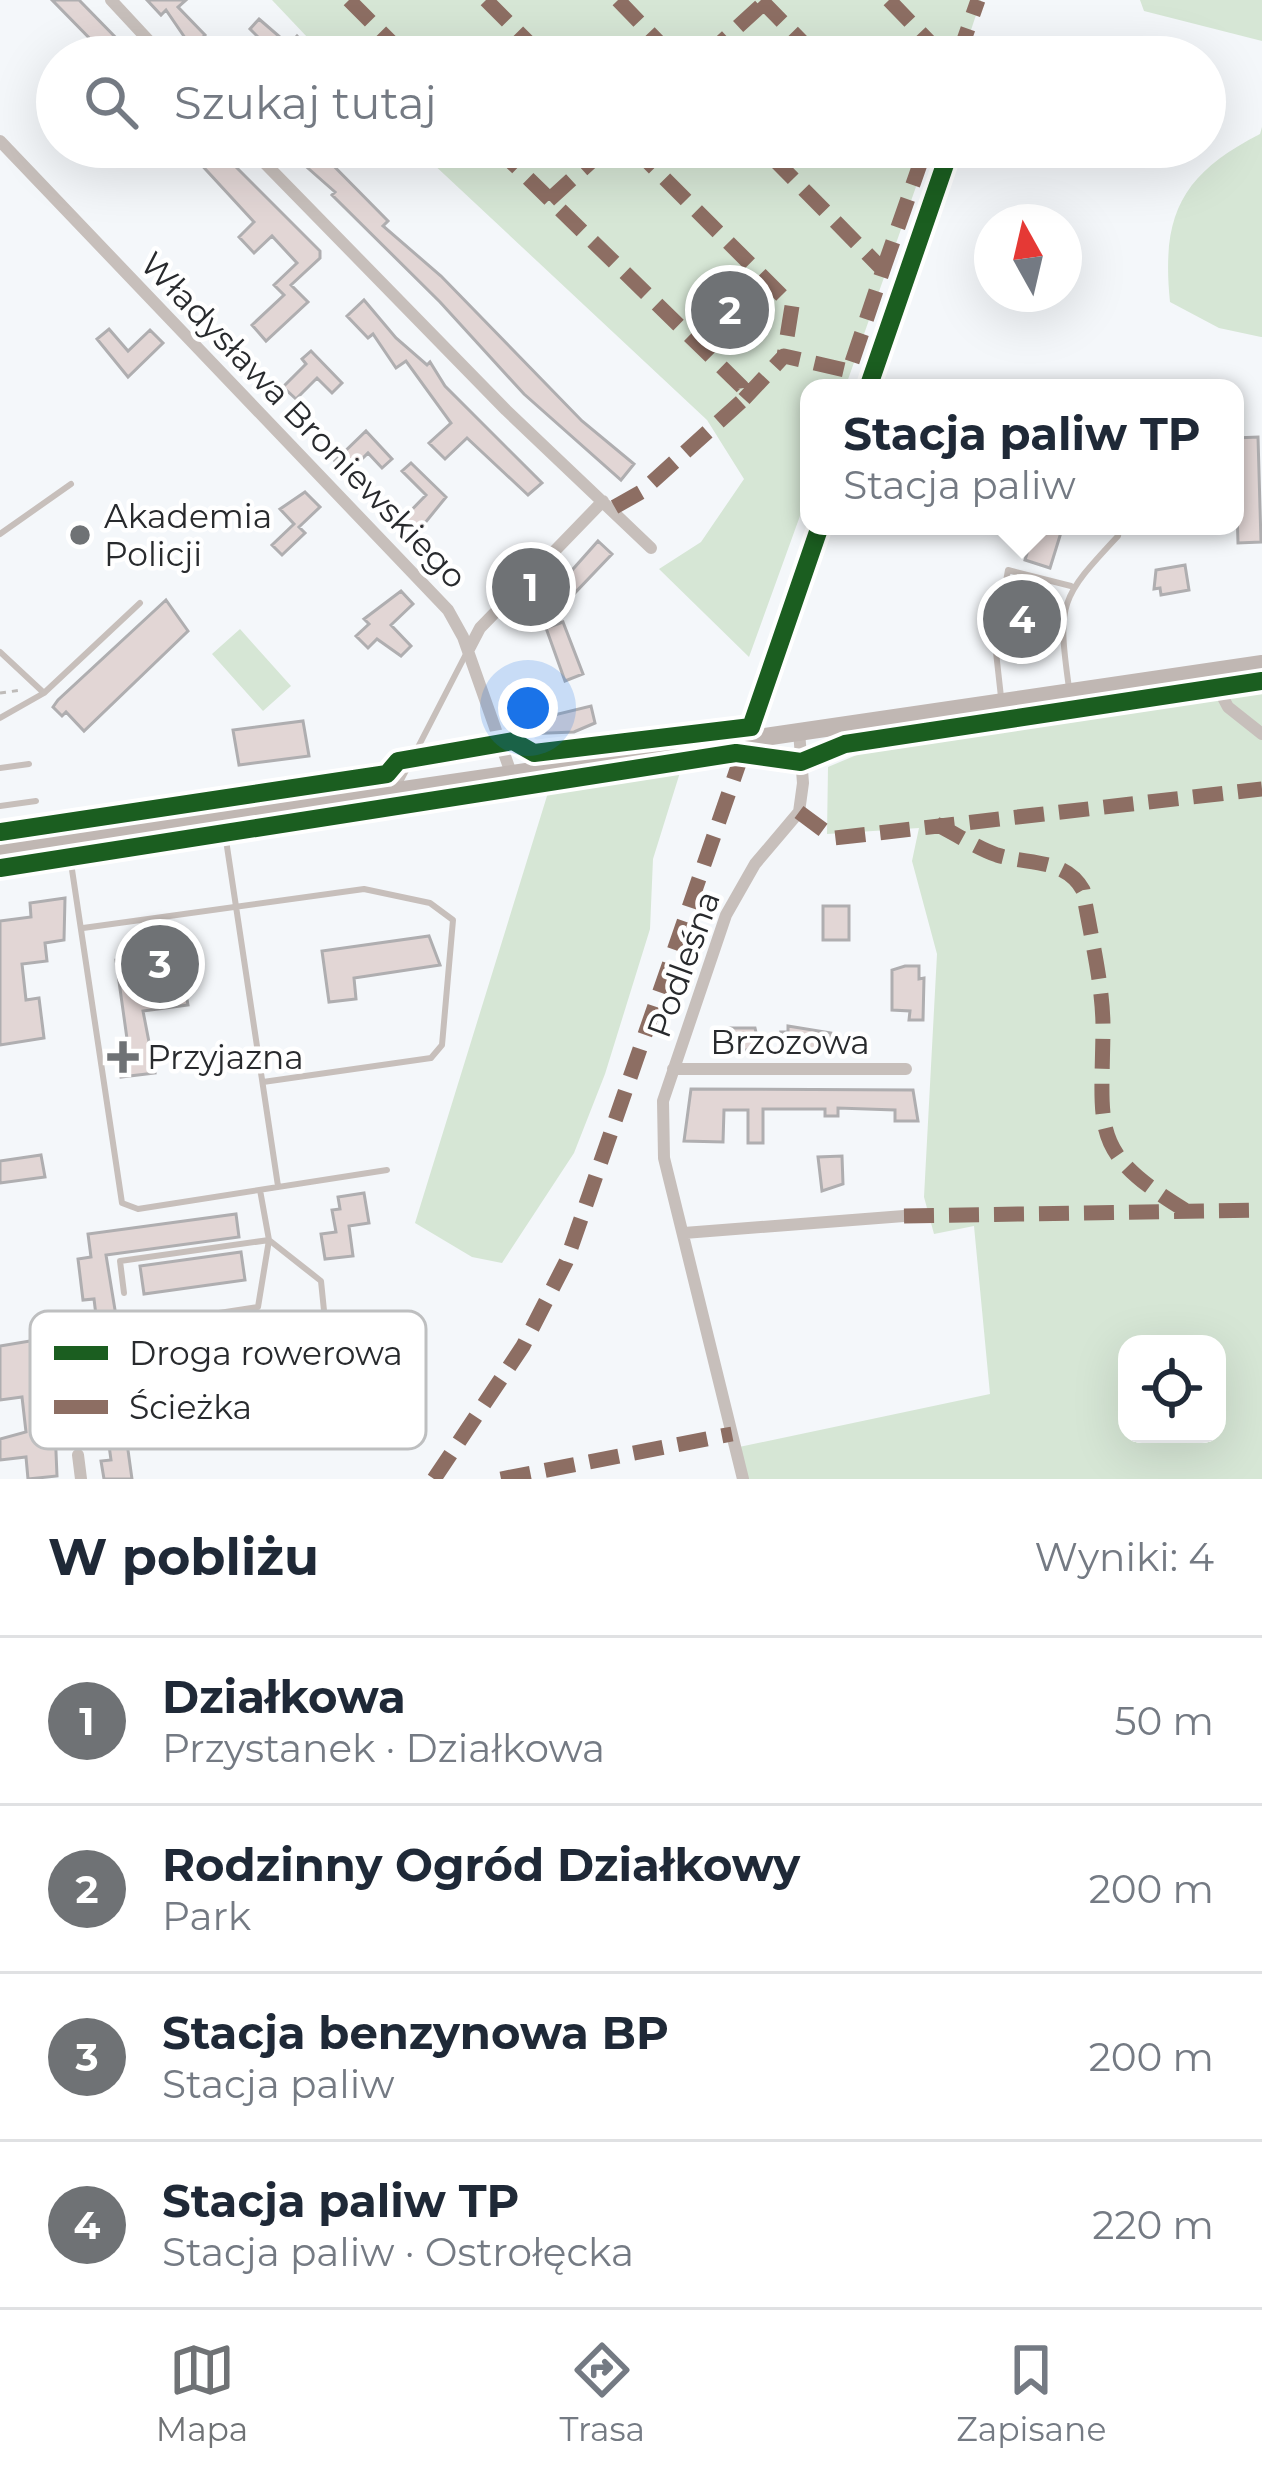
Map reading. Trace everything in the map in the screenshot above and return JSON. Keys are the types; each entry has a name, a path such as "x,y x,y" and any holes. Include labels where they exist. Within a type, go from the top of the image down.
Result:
{"main road":[{"path":"0,849 1262,664"}],"street":[{"path":"110,0 144,36"},
{"name":"Władysława Broniewskiego","path":"0,141 448,610 468,651 511,773"},
{"path":"270,168 506,410 651,548"},
{"path":"468,651 480,628 603,501"},
{"path":"1209,671 1228,707 1262,734"},
{"name":"Podleśna","path":"742,1473 662,1140 662,1109 726,915 755,864 799,812 803,783 799,731"},
{"name":"Brzozowa","path":"673,1069 906,1069"},
{"path":"684,1233 904,1216"},
{"path":"78,1455 82,1479"}],"lane":[{"path":"0,534 71,484"},
{"path":"1070,693 1061,634 1071,586 1118,535"},
{"path":"1002,703 994,644 1008,570 1071,586"},
{"path":"0,718 41,690 140,603"},
{"path":"1042,637 1061,634"},
{"path":"994,644 1009,642"},
{"path":"396,792 468,651"},
{"path":"0,652 41,690"},
{"path":"0,768 29,764"},
{"path":"0,806 36,800"},
{"path":"223,816 279,1187"},
{"path":"68,840 122,1203 138,1209 387,1170"},
{"path":"83,928 364,889 430,903 453,920 442,1045 431,1058 263,1082"},
{"path":"232,1311 258,1306 268,1240 260,1190"},
{"path":"124,1293 120,1262 268,1240 321,1281 324,1311"}],"path":[{"path":"0,693 41,690"}],"green space":[{"path":"272,0 981,0 969,36 306,36"},
{"path":"1140,0 1262,0 1262,41 1144,11"},
{"path":"1262,127 1262,337 1219,328 1170,302 1168,271 1169,244 1182,200 1209,168 1226,168 1226,154 1260,134"},
{"path":"437,168 923,168 848,379 800,379 800,516 749,657 659,569 701,542 744,479 707,420"},
{"path":"240,629 291,686 263,711 212,654"},
{"path":"1262,686 1262,1479 748,1479 739,1447 990,1394 974,1226 934,1234 924,1197 937,954 912,861 919,828 827,834 828,767 859,754"},
{"path":"682,766 653,859 650,929 605,1074 574,1153 502,1263 472,1257 415,1223 551,783"}],"building":[{"path":"52,0 79,0 114,36 87,36"},
{"path":"147,0 186,0 178,7 205,35 184,36 166,10 161,15"},
{"path":"259,19 279,36 257,36 250,29"},
{"path":"204,168 237,168 320,251 320,258 291,285 308,302 266,341 252,325 284,295 274,285 297,263 272,236 254,253 239,237 254,222"},
{"path":"308,168 336,168 388,221 383,226 441,276 582,421 634,464 621,480 524,394 332,195 335,192"},
{"path":"364,300 396,338 427,365 430,362 445,386 542,483 528,495 467,438 445,459 429,443 451,423 406,361 396,368 373,334 368,338 347,316"},
{"path":"109,329 128,351 150,330 163,343 128,377 97,339"},
{"path":"311,351 342,383 332,393 317,378 296,399 283,387 306,364 302,359"},
{"path":"366,431 392,459 382,468 368,453 348,473 335,461"},
{"path":"1258,437 1261,542 1238,543 1238,535 1244,535 1244,438"},
{"path":"411,463 446,497 412,539 398,524 426,495 402,471"},
{"path":"305,492 320,507 299,527 305,533 282,555 272,545 294,524 280,509"},
{"path":"1032,535 1060,535 1050,568 1025,560"},
{"path":"598,541 612,554 570,598 558,586"},
{"path":"1185,565 1189,590 1161,595 1160,588 1154,589 1156,570"},
{"path":"1043,588 1046,606 1036,608 1039,630 1034,637 1042,656 1013,660 1016,640 1007,618 1012,593"},
{"path":"401,591 413,604 391,625 411,646 401,656 377,639 368,648 356,636 369,624 364,619"},
{"path":"166,600 188,631 84,731 66,712 62,716 53,707 58,700"},
{"path":"563,622 583,674 565,681 546,628"},
{"path":"591,706 595,723 574,732 524,734 521,723"},
{"path":"303,721 309,756 239,765 233,730"},
{"path":"65,898 64,940 45,943 47,961 22,964 26,1000 39,998 44,1038 0,1045 0,921 31,917 30,903"},
{"path":"823,906 849,906 849,940 823,940"},
{"path":"173,923 188,1005 143,1011 155,1073 121,1077 118,1055 129,1053 116,960 150,955 147,927"},
{"path":"429,936 440,965 354,978 356,999 329,1002 322,951"},
{"path":"919,966 919,979 924,978 923,1020 909,1020 910,1011 892,1010 892,970"},
{"path":"788,1026 831,1033 831,1050 785,1051 781,1032 788,1032"},
{"path":"723,1028 755,1028 760,1050 717,1050"},
{"path":"691,1089 913,1090 918,1121 895,1121 895,1110 838,1108 838,1116 825,1116 825,1109 763,1109 763,1143 748,1143 748,1110 724,1110 723,1142 684,1141"},
{"path":"41,1155 45,1177 0,1183 0,1161"},
{"path":"842,1156 843,1184 822,1191 818,1157"},
{"path":"364,1193 369,1223 349,1226 353,1256 325,1259 321,1234 336,1232 332,1210 340,1209 338,1197"},
{"path":"236,1214 239,1237 106,1255 115,1311 95,1311 94,1299 83,1300 78,1259 91,1257 88,1234"},
{"path":"241,1252 245,1280 144,1294 140,1266"},
{"path":"30,1341 30,1449 56,1449 57,1476 28,1479 26,1457 0,1460 0,1439 26,1432 22,1397 0,1400 0,1346"},
{"path":"110,1449 128,1449 132,1479 104,1479 101,1461 111,1460"}],"marked path":[{"path":"349,0 385,36"},
{"path":"486,0 522,36"},
{"path":"618,0 653,36"},
{"path":"761,0 796,36"},
{"path":"728,36 767,0"},
{"path":"889,0 924,36"},
{"path":"965,36 978,0"},
{"path":"518,168 742,387 744,399 641,492 611,509"},
{"path":"549,200 584,168"},
{"path":"654,168 792,306 784,356"},
{"path":"744,399 784,356 849,371 883,270 783,168"},
{"path":"883,270 919,168"},
{"path":"434,1479 523,1346 566,1262 743,752"},
{"path":"799,812 834,838 1262,789"},
{"path":"936,824 997,855 1066,872 1083,890 1101,994 1103,1117 1108,1137 1133,1173 1188,1212"},
{"path":"904,1216 1262,1210"},
{"path":"501,1479 732,1434"}],"cycle path":[{"path":"871,379 944,168"},
{"path":"0,832 387,774 398,761 513,741 534,753 751,727 817,535"},
{"path":"0,868 736,753 801,762 845,744 1262,681"}],"place":[{"name":"Rodzinny Ogród Działkowy","path":"730,310"},
{"name":"Akademia Policji","path":"80,535"},
{"name":"Działkowa","path":"531,587"},
{"name":"Stacja paliw TP","path":"1022,619"},
{"name":"Stacja benzynowa BP","path":"160,964"},
{"name":"Przyjazna","path":"123,1057"}]}
